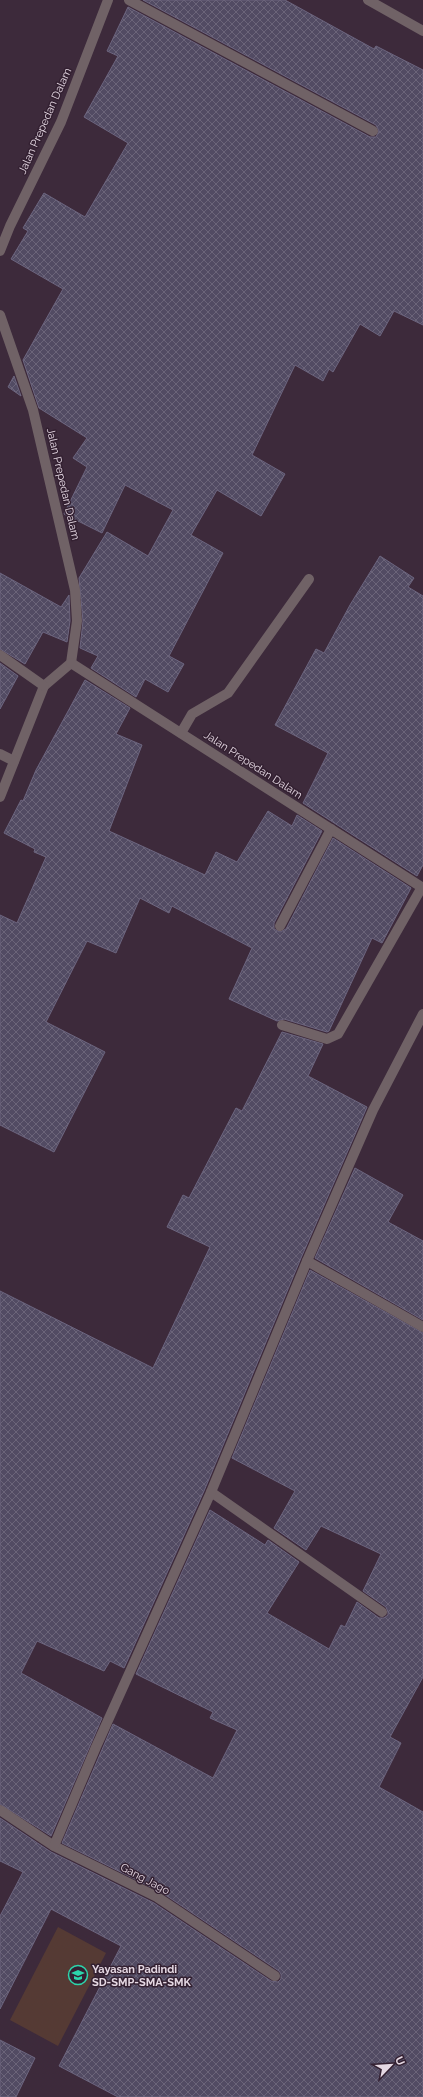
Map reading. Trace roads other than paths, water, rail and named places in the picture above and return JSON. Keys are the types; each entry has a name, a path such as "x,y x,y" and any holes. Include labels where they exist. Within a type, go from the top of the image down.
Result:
{"street":[{"name":"Jalan Prepedan Dalam","path":"0,250 10,226 61,122 108,0"},
{"path":"129,0 373,131"},
{"path":"368,0 423,31"},
{"name":"Jalan Prepedan Dalam","path":"0,315 33,410 75,590 77,621 71,662 422,887"},
{"path":"181,733 192,714 228,693 309,579"},
{"path":"0,655 44,686"},
{"path":"0,797 44,686 71,662"},
{"path":"0,754 14,761"},
{"path":"280,926 331,829"},
{"path":"282,1025 327,1040 338,1034 422,887"},
{"path":"54,1846 96,1747 211,1492 307,1262 373,1110 423,1014"},
{"path":"307,1262 423,1327"},
{"path":"211,1492 382,1612"},
{"name":"Gang Jago","path":"0,1810 54,1846 157,1897 275,1976"}],"place":[{"name":"Yayasan Padindi SD-SMP-SMA-SMK","path":"78,1975"}]}
